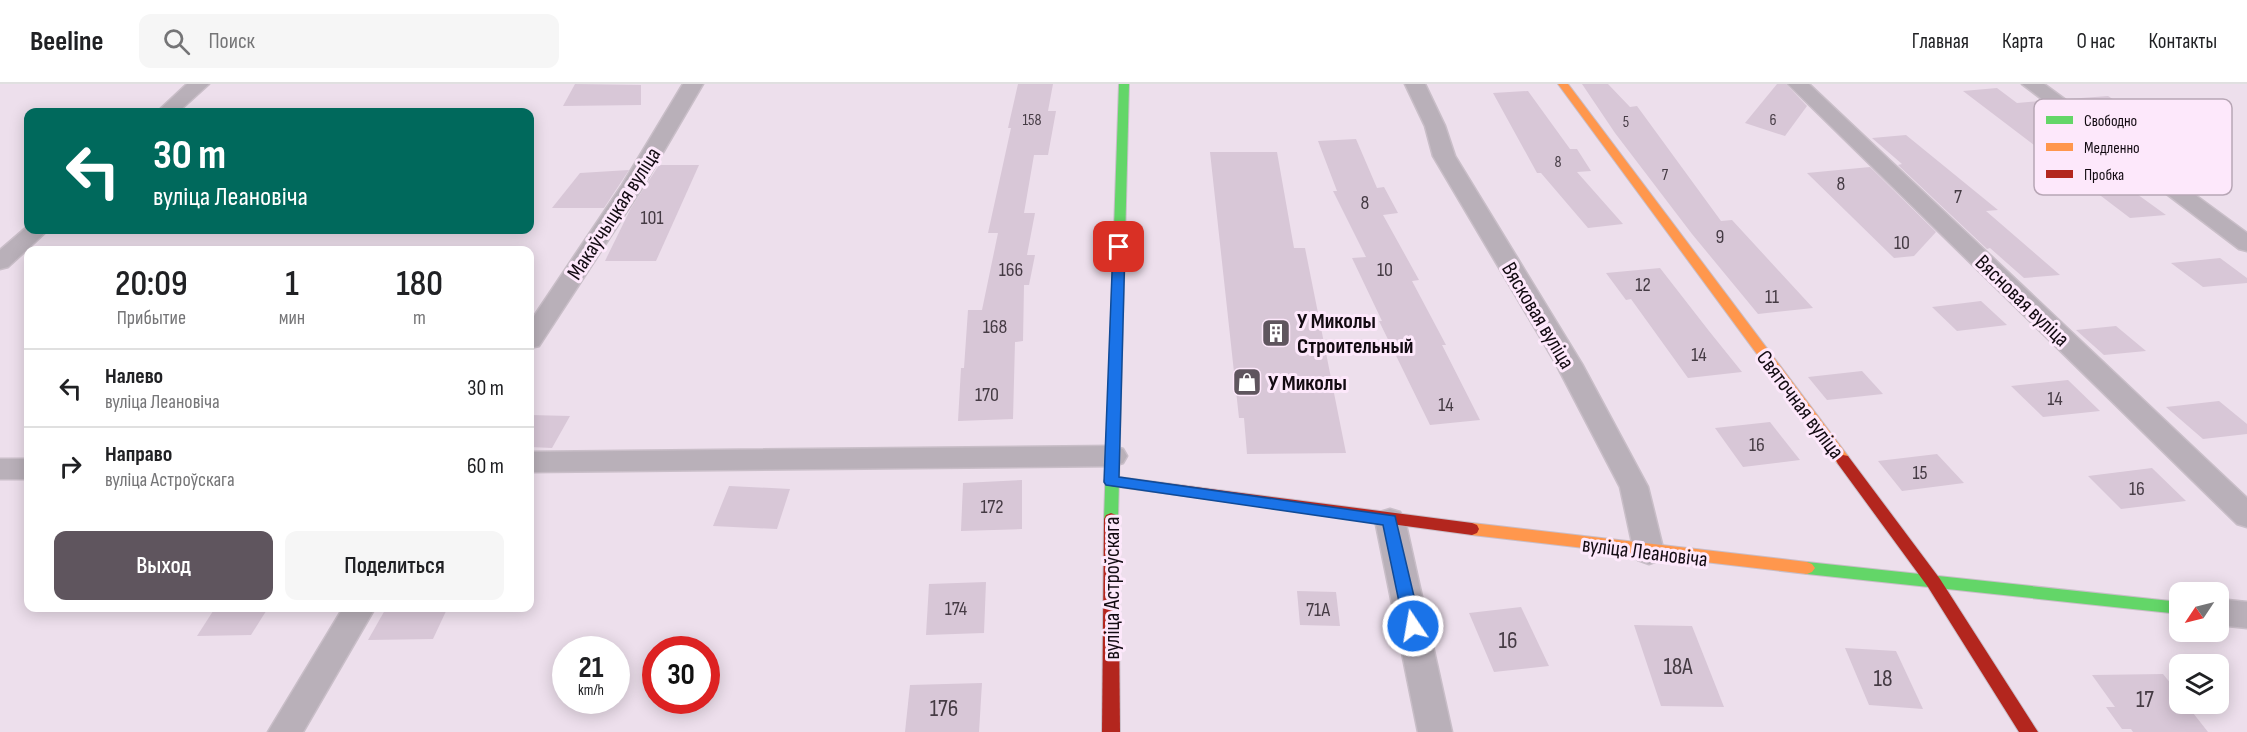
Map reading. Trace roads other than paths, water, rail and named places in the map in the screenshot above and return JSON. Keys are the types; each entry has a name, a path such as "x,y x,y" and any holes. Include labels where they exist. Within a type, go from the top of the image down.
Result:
{"street":[{"path":"172,108 199,84"},
{"name":"Макаўчыцкая вуліца","path":"534,334 633,185 693,84"},
{"name":"вуліца Астроўскага","path":"1111,732 1112,469 1124,84"},
{"name":"Вясковая вуліца","path":"1415,84 1435,126 1444,156 1569,364 1634,487 1649,552"},
{"name":"Святочная вуліца","path":"1563,84 1934,583 2029,732"},
{"name":"Вясновая вуліца","path":"1798,84 2247,516"},
{"path":"2032,84 2052,99"},
{"path":"2181,195 2247,244"},
{"path":"0,262 32,234"},
{"path":"534,462 1112,469"},
{"path":"0,469 24,469"},
{"name":"вуліца Леановіча","path":"1112,469 1390,520 1649,552 2169,607"},
{"path":"1390,520 1435,732"},
{"path":"285,732 357,612"},
{"path":"2229,613 2247,615"}],"place":[{"name":"У Миколы Строительный","path":"1276,333"},
{"name":"У Миколы","path":"1247,382"}]}
